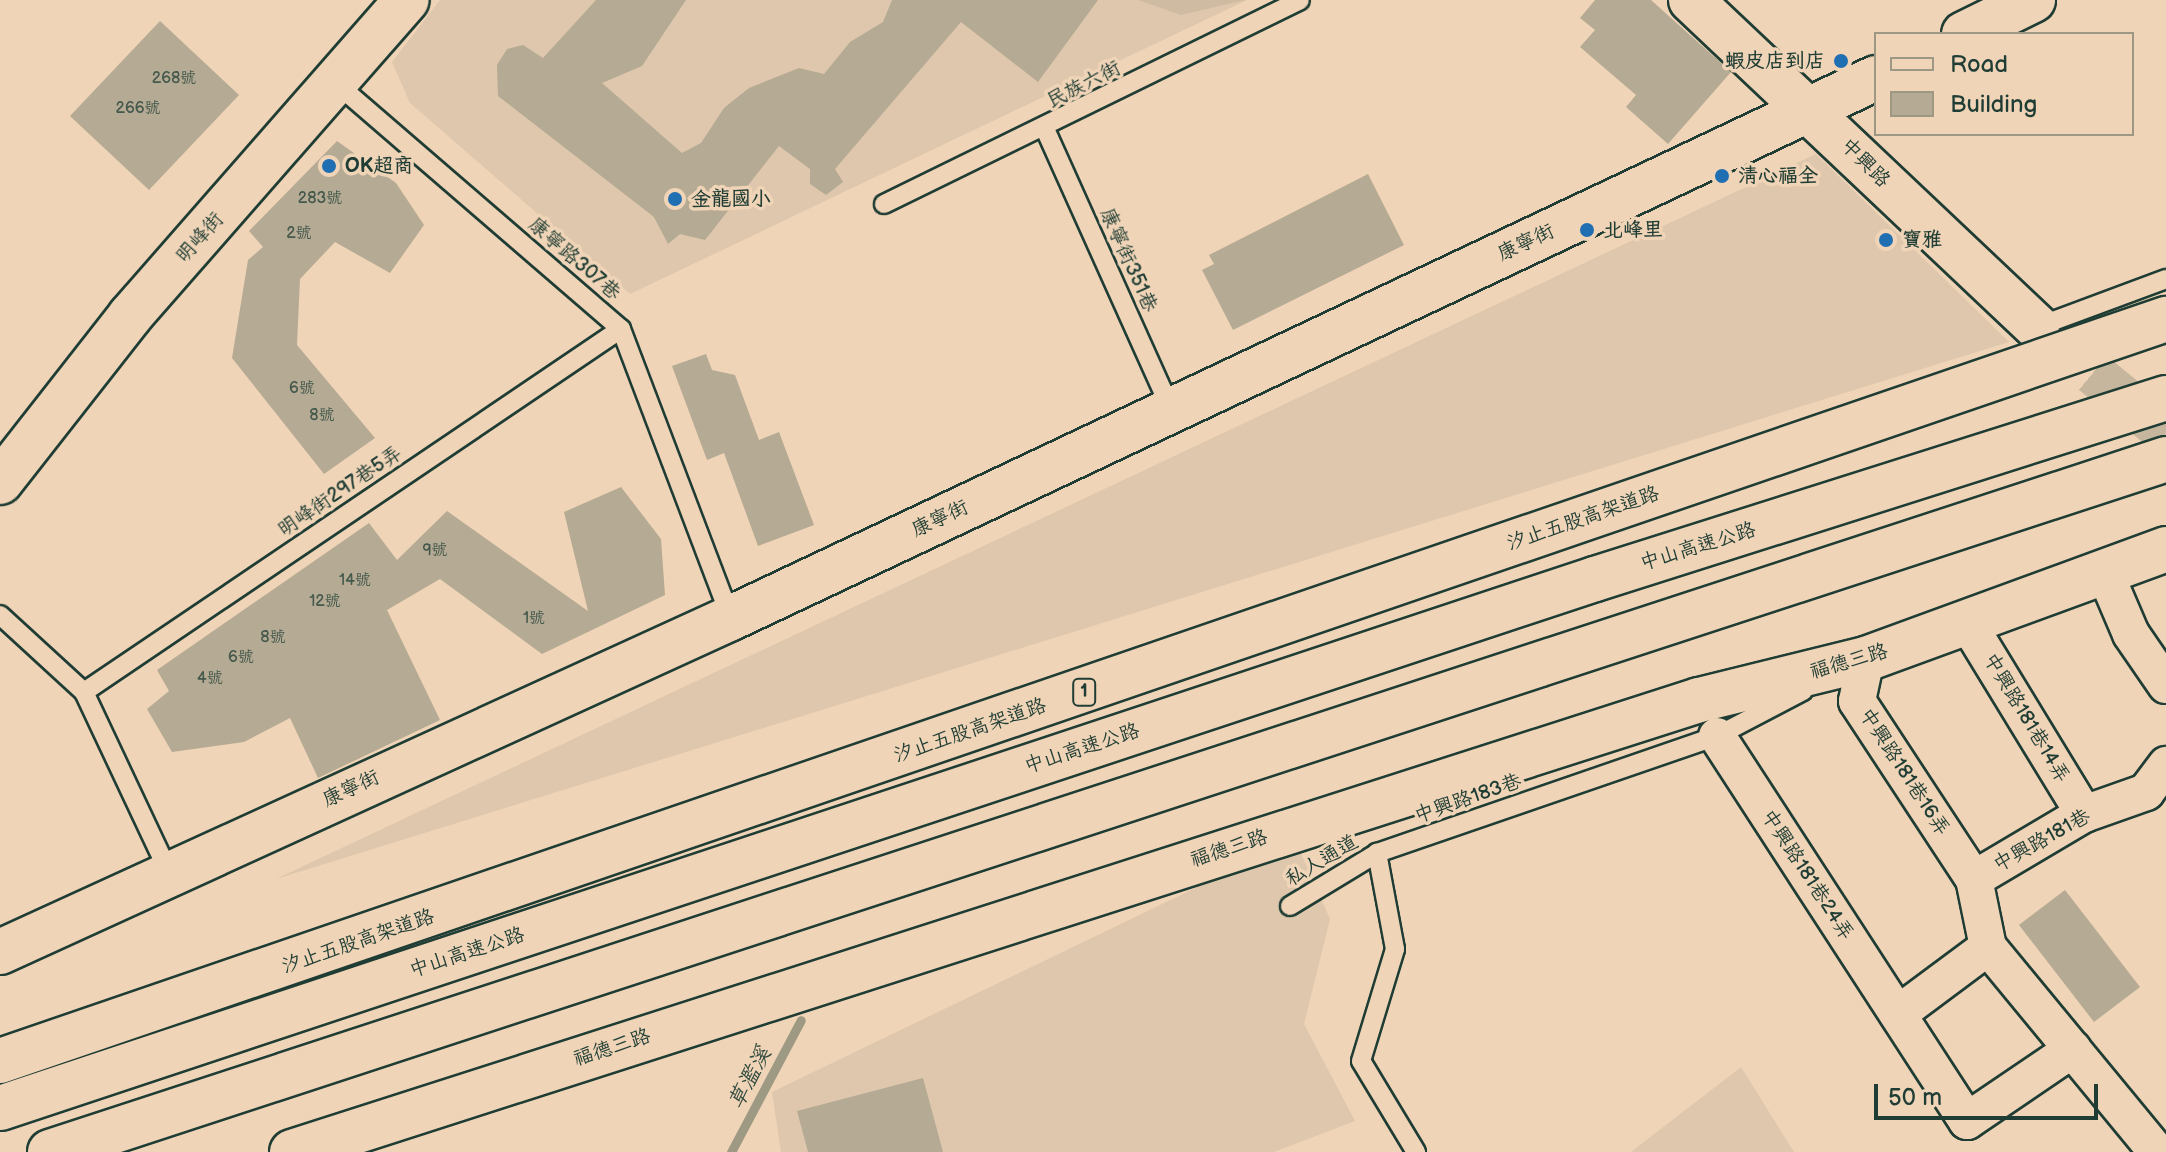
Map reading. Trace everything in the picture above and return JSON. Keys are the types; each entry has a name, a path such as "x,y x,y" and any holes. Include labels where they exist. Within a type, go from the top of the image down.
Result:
{"main road":[{"name":"明峰街","path":"0,482 130,316 337,84 407,0"},
{"name":"中興路","path":"1691,0 1811,110 2037,327"},
{"path":"1968,32 2033,0"},
{"name":"康寧街","path":"0,952 731,618 1874,79"},
{"name":"汐止五股高架道路","path":"0,1061 2166,319"},
{"name":"中山高速公路","path":"0,1108 1595,579 2166,398"},
{"path":"50,1152 2166,459"},
{"name":"福德三路","path":"292,1152 1699,700 1866,659 2166,549"}],"street":[{"path":"2105,573 2131,634 2166,685"},
{"name":"中興路181巷14弄","path":"1967,622 2084,814"},
{"name":"中興路181巷16弄","path":"1866,659 1857,701 1974,879"},
{"name":"中興路181巷24弄","path":"1717,736 1967,1121 2073,1049"},
{"name":"中興路181巷","path":"1988,947 1974,879 2084,814 2159,787"},
{"path":"1898,1014 1988,947 2157,1152"}],"lane":[{"name":"民族六街","path":"884,204 1045,129 1300,0"},
{"name":"康寧路307巷","path":"337,84 621,329 731,618"},
{"name":"康寧街351巷","path":"1045,129 1171,409"},
{"path":"2037,327 2166,279"},
{"name":"明峰街297巷5弄","path":"84,692 621,329"},
{"path":"0,615 84,692 169,873"},
{"name":"中興路183巷","path":"1377,853 1717,736 1866,659"},
{"path":"1377,853 1395,949 1361,1061 1416,1152"},
{"name":"私人通道","path":"1290,906 1377,853"}],"shaded area":[{"name":"金龍國小","path":"440,0 1247,0 630,294 410,103 392,62"},
{"path":"1138,0 1245,0 1181,15"},
{"path":"1816,154 2009,342 276,879"},
{"path":"1295,840 1330,919 1304,1024 1355,1121 1274,1152 781,1152 772,1092"},
{"path":"1741,1067 1794,1152 1631,1152"}],"building":[{"path":"596,0 686,0 642,66 602,83 682,153 701,143 724,108 749,88 799,68 824,74 850,42 883,22 892,0 1098,0 1038,82 961,22 835,169 843,182 826,195 810,184 810,169 779,146 705,240 680,234 668,244 654,217 498,96 497,65 507,49 523,45 543,58"},
{"path":"1595,0 1651,0 1731,72 1668,144 1626,107 1636,95 1580,47 1595,30 1580,18"},
{"path":"160,21 239,95 149,190 70,116"},
{"path":"337,141 396,183 424,225 390,273 335,242 300,279 297,345 375,438 324,474 232,358 248,260 263,247 249,231"},
{"path":"1368,174 1404,245 1233,330 1202,270 1214,264 1209,255"},
{"path":"706,354 712,370 735,375 759,440 779,432 814,525 758,546 724,453 707,460 672,366"},
{"path":"621,487 661,539 665,595 542,654 440,579 387,610 440,720 318,778 290,718 244,742 172,752 147,709 169,691 157,670 369,523 397,560 447,511 588,611 564,512"},
{"path":"2065,890 2140,987 2094,1022 2019,925"},
{"path":"923,1078 943,1152 808,1152 797,1111"}],"waterway":[{"name":"草濫溪","path":"731,1152 801,1020"}],"tunnel":[{"path":"2042,331 2166,433"}],"place":[{"name":"蝦皮店到店","path":"1841,61"},
{"name":"OK超商","path":"329,166"},
{"name":"清心福全","path":"1722,176"},
{"name":"金龍國小","path":"675,199"},
{"name":"北峰里","path":"1587,230"},
{"name":"寶雅","path":"1886,240"}]}
